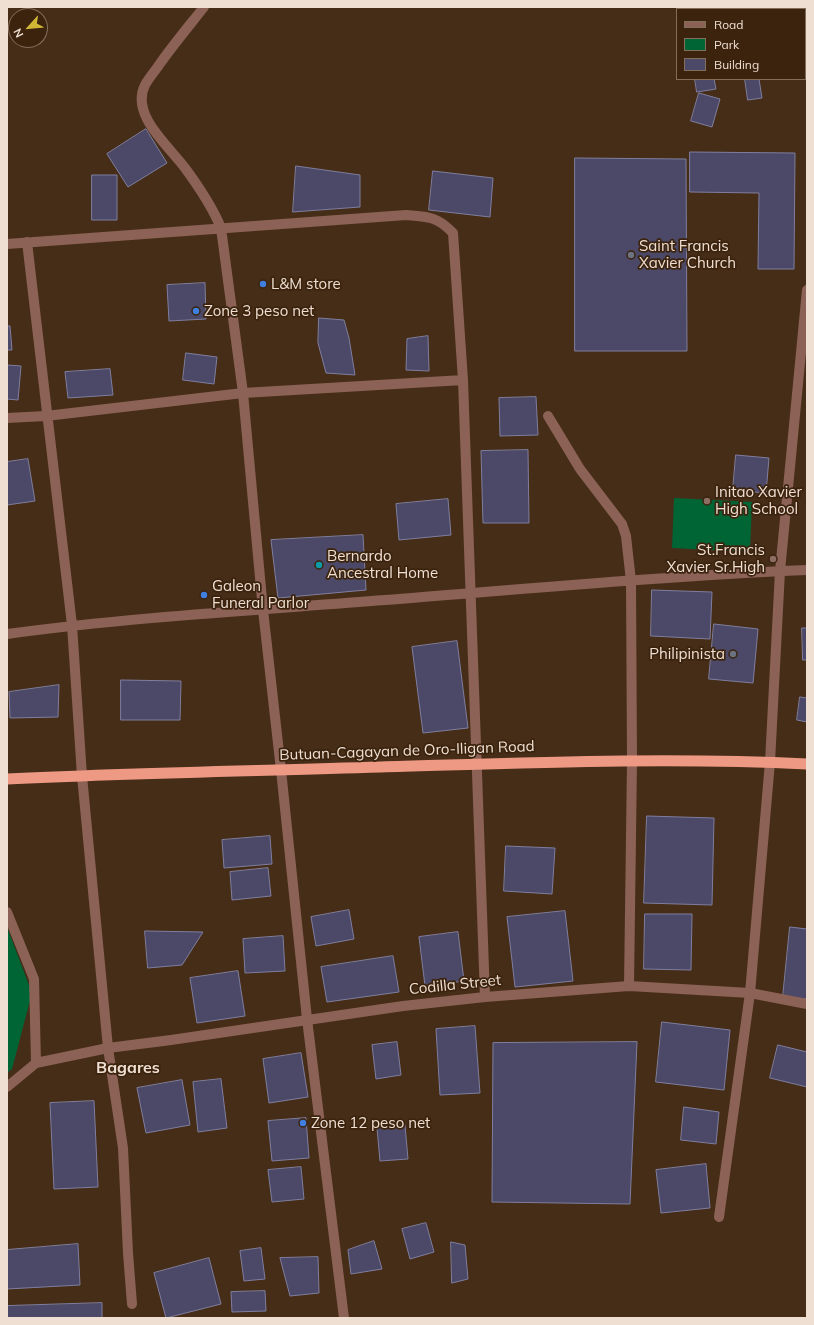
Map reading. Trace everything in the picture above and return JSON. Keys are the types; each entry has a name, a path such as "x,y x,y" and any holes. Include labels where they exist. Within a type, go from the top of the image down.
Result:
{"highway":[{"name":"Butuan-Cagayan de Oro-Iligan Road","path":"7,779 477,764 632,761 770,762 807,764"}],"street":[{"path":"204,7 172,47 145,85 142,99 143,110 148,122 204,195 214,212 220,228 243,393 263,610 307,1019 344,1318"},
{"path":"7,244 406,215 426,216 443,222 453,233 463,380 485,997"},
{"path":"26,242 72,625 82,776 108,1048 123,1148 132,1304"},
{"path":"719,1217 750,993 770,762 780,571 804,353 807,290"},
{"path":"7,418 46,416 243,393 463,380"},
{"path":"548,416 580,469 622,524 626,536 631,581 632,761 629,986"},
{"path":"7,634 72,625 631,581 807,570"},
{"path":"7,912 34,979 36,1063 7,1087"},
{"name":"Codilla Street","path":"36,1063 108,1048 403,1006 485,997 629,986 750,993 807,1004"}],"green space":[{"path":"674,498 752,502 750,552 672,548"},
{"path":"7,927 32,993 12,1069 7,1073"}],"building":[{"path":"695,80 714,80 716,89 697,92"},
{"path":"745,80 759,80 762,98 748,100"},
{"path":"699,93 720,99 712,127 691,121"},
{"path":"146,129 167,163 128,187 107,154"},
{"path":"690,152 795,153 794,269 758,269 759,193 690,192"},
{"name":"Saint Francis Xavier Church","path":"575,158 686,159 687,351 575,351"},
{"path":"296,166 360,175 360,207 293,212"},
{"path":"433,171 493,178 490,217 429,210"},
{"path":"92,175 117,175 117,220 92,220"},
{"path":"205,283 206,319 169,321 167,285"},
{"path":"319,318 344,320 349,338 355,375 326,373 318,343"},
{"path":"7,326 10,326 12,350 7,350"},
{"path":"428,336 429,371 406,370 407,339"},
{"path":"186,353 217,357 214,384 183,380"},
{"path":"7,365 21,366 18,400 7,399"},
{"path":"110,369 113,395 68,398 65,372"},
{"path":"536,397 538,435 500,436 499,398"},
{"path":"528,450 529,523 483,523 481,451"},
{"path":"736,455 769,458 766,493 733,490"},
{"path":"28,459 35,501 7,505 7,462"},
{"path":"448,499 451,535 399,540 396,504"},
{"name":"Bernardo Ancestral Home","path":"363,535 366,590 278,598 271,540"},
{"path":"652,590 712,592 710,639 651,636"},
{"name":"Philipinista","path":"714,624 758,629 753,683 709,679"},
{"path":"802,628 807,628 807,660 803,660"},
{"path":"457,641 468,728 423,733 412,647"},
{"path":"121,680 181,681 180,720 121,720"},
{"path":"59,685 58,717 10,718 9,692"},
{"path":"800,697 807,698 807,722 797,720"},
{"path":"647,816 714,818 712,905 644,903"},
{"path":"270,836 272,864 224,868 222,840"},
{"path":"506,846 555,848 552,894 504,891"},
{"path":"268,868 271,896 232,900 230,872"},
{"path":"349,910 354,939 316,946 311,917"},
{"path":"565,911 573,981 515,987 507,917"},
{"path":"645,914 692,914 691,970 644,969"},
{"path":"790,927 807,929 807,999 783,997"},
{"path":"145,931 203,932 182,965 148,968"},
{"path":"458,932 464,981 425,986 419,937"},
{"path":"283,936 285,971 245,973 243,939"},
{"path":"393,956 399,992 327,1002 321,967"},
{"path":"238,971 245,1016 197,1023 190,978"},
{"path":"662,1022 730,1030 724,1090 656,1082"},
{"path":"475,1026 480,1093 440,1095 436,1029"},
{"path":"397,1042 401,1075 376,1079 372,1045"},
{"path":"637,1042 630,1204 492,1202 493,1043"},
{"path":"778,1045 807,1052 807,1087 770,1078"},
{"path":"301,1053 308,1097 269,1103 263,1059"},
{"path":"221,1079 227,1128 198,1132 193,1082"},
{"path":"182,1080 190,1125 146,1133 137,1088"},
{"path":"94,1101 98,1187 54,1189 50,1103"},
{"path":"684,1107 719,1112 716,1144 681,1140"},
{"path":"306,1118 309,1158 272,1161 268,1121"},
{"path":"405,1125 408,1159 380,1161 377,1128"},
{"path":"706,1164 710,1208 661,1213 656,1170"},
{"path":"301,1167 304,1199 272,1202 268,1170"},
{"path":"426,1223 434,1252 410,1259 402,1229"},
{"path":"374,1241 382,1269 351,1274 348,1250"},
{"path":"451,1242 465,1245 468,1279 452,1283"},
{"path":"78,1244 80,1285 7,1289 7,1250"},
{"path":"261,1248 265,1279 244,1281 240,1251"},
{"path":"318,1257 319,1293 290,1296 280,1258"},
{"path":"209,1258 221,1304 166,1318 154,1273"},
{"path":"265,1291 266,1311 232,1312 231,1292"},
{"path":"102,1303 102,1318 7,1318 7,1306"}],"place":[{"name":"Saint Francis Xavier Church","path":"631,255"},
{"name":"L&M store","path":"263,284"},
{"name":"Zone 3 peso net","path":"196,311"},
{"name":"Initao Xavier High School","path":"707,501"},
{"name":"St.Francis Xavier Sr.High","path":"773,559"},
{"name":"Bernardo Ancestral Home","path":"319,565"},
{"name":"Galeon Funeral Parlor","path":"204,595"},
{"name":"Philipinista","path":"733,654"},
{"name":"Zone 12 peso net","path":"303,1123"}],"district":[{"name":"Bagares","path":"128,1068"}]}
